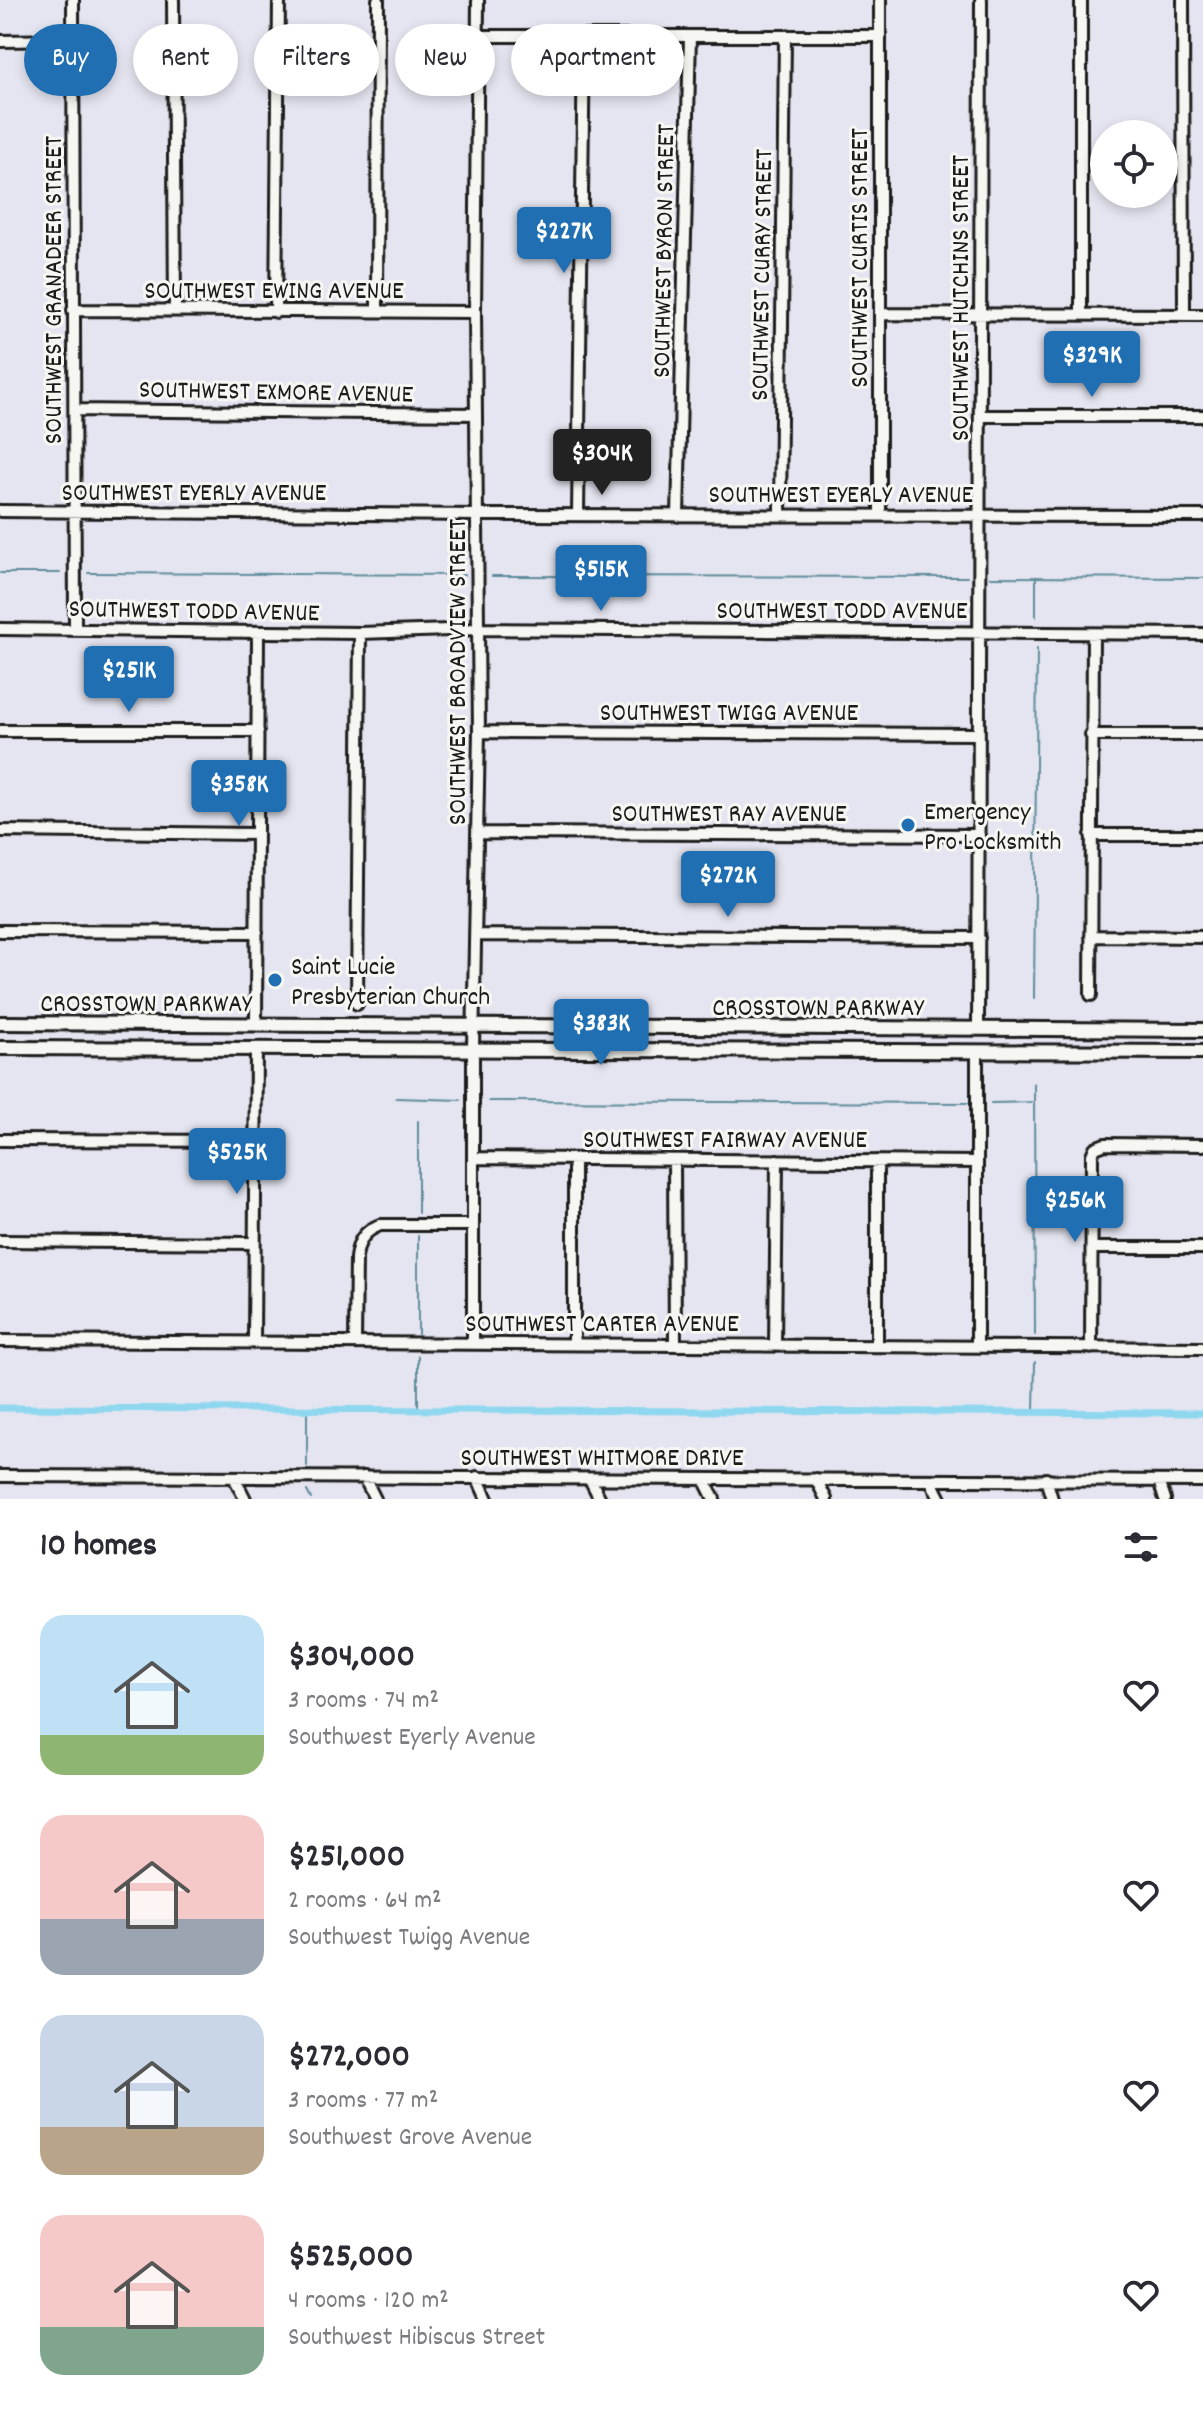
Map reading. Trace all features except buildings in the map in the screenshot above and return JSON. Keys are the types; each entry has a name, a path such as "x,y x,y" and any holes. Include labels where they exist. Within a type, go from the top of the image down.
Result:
{"main road":[{"name":"CROSSTOWN PARKWAY","path":"0,1023 1203,1030"},
{"name":"CROSSTOWN PARKWAY","path":"0,1048 1203,1052"}],"street":[{"name":"SOUTHWEST GRANADEER STREET","path":"73,0 73,24"},
{"path":"173,0 175,311"},
{"path":"276,312 279,0"},
{"path":"377,310 378,0"},
{"name":"SOUTHWEST BROADVIEW STREET","path":"478,0 478,24"},
{"name":"SOUTHWEST CURTIS STREET","path":"880,0 880,515"},
{"name":"SOUTHWEST HUTCHINS STREET","path":"978,1029 981,0"},
{"path":"1081,0 1081,314"},
{"path":"1183,0 1184,315"},
{"path":"684,36 880,36"},
{"name":"SOUTHWEST BYRON STREET","path":"678,516 690,36"},
{"name":"SOUTHWEST CURRY STREET","path":"780,515 785,36"},
{"path":"0,41 24,41"},
{"name":"SOUTHWEST GRANADEER STREET","path":"73,96 75,629"},
{"name":"SOUTHWEST BROADVIEW STREET","path":"473,1343 473,1049 479,732 475,312 477,96"},
{"path":"578,514 583,96"},
{"name":"SOUTHWEST EWING AVENUE","path":"73,310 475,312"},
{"path":"881,314 1203,315"},
{"name":"SOUTHWEST EXMORE AVENUE","path":"75,410 476,414"},
{"path":"980,416 1203,416"},
{"name":"SOUTHWEST EYERLY AVENUE","path":"0,511 1203,516"},
{"name":"SOUTHWEST TODD AVENUE","path":"0,629 360,633 479,629 1203,634"},
{"path":"256,1024 258,632"},
{"path":"357,1004 360,633"},
{"path":"1091,995 1093,634"},
{"path":"0,731 258,731"},
{"name":"SOUTHWEST TWIGG AVENUE","path":"479,732 979,734"},
{"path":"1091,735 1203,735"},
{"path":"0,831 256,834"},
{"name":"SOUTHWEST RAY AVENUE","path":"478,833 979,835"},
{"path":"1091,835 1203,835"},
{"path":"0,931 257,932"},
{"path":"476,935 979,938"},
{"path":"1091,936 1203,937"},
{"path":"254,1342 256,1049"},
{"path":"977,1051 977,1346"},
{"path":"0,1140 255,1141"},
{"path":"1091,1348 1092,1155 1095,1148 1105,1144 1203,1145"},
{"name":"SOUTHWEST FAIRWAY AVENUE","path":"474,1158 977,1162"},
{"path":"574,1159 574,1344"},
{"path":"674,1160 675,1345"},
{"path":"775,1345 777,1160"},
{"path":"877,1161 877,1345"},
{"path":"355,1343 357,1244 363,1235 380,1225 473,1225"},
{"path":"0,1241 253,1243"},
{"path":"1092,1248 1203,1248"},
{"name":"SOUTHWEST CARTER AVENUE","path":"0,1341 1203,1348"},
{"name":"SOUTHWEST WHITMORE DRIVE","path":"0,1476 1203,1481"},
{"path":"234,1477 245,1499"},
{"path":"364,1477 375,1499"},
{"path":"477,1477 487,1499"},
{"path":"590,1479 600,1499"},
{"path":"704,1479 714,1499"},
{"path":"816,1479 826,1499"},
{"path":"1046,1479 1052,1499"},
{"path":"931,1481 940,1499"},
{"path":"1159,1481 1165,1499"}],"waterway":[{"path":"0,573 60,573"},
{"path":"88,573 464,575"},
{"path":"492,576 967,577"},
{"path":"990,577 1203,578"},
{"path":"1036,577 1036,617"},
{"path":"1034,998 1037,649"},
{"path":"1034,1083 1035,1335"},
{"path":"396,1098 461,1100"},
{"path":"489,1101 970,1103"},
{"path":"991,1103 1034,1102"},
{"path":"418,1121 418,1213"},
{"path":"418,1236 418,1334"},
{"path":"418,1356 418,1409"},
{"path":"1034,1412 1035,1362"},
{"path":"0,1408 1203,1413"},
{"path":"307,1409 307,1466"},
{"path":"307,1491 311,1499"}],"place":[{"name":"Emergency Pro Locksmith","path":"908,825"},
{"name":"Saint Lucie Presbyterian Church","path":"275,980"}]}
